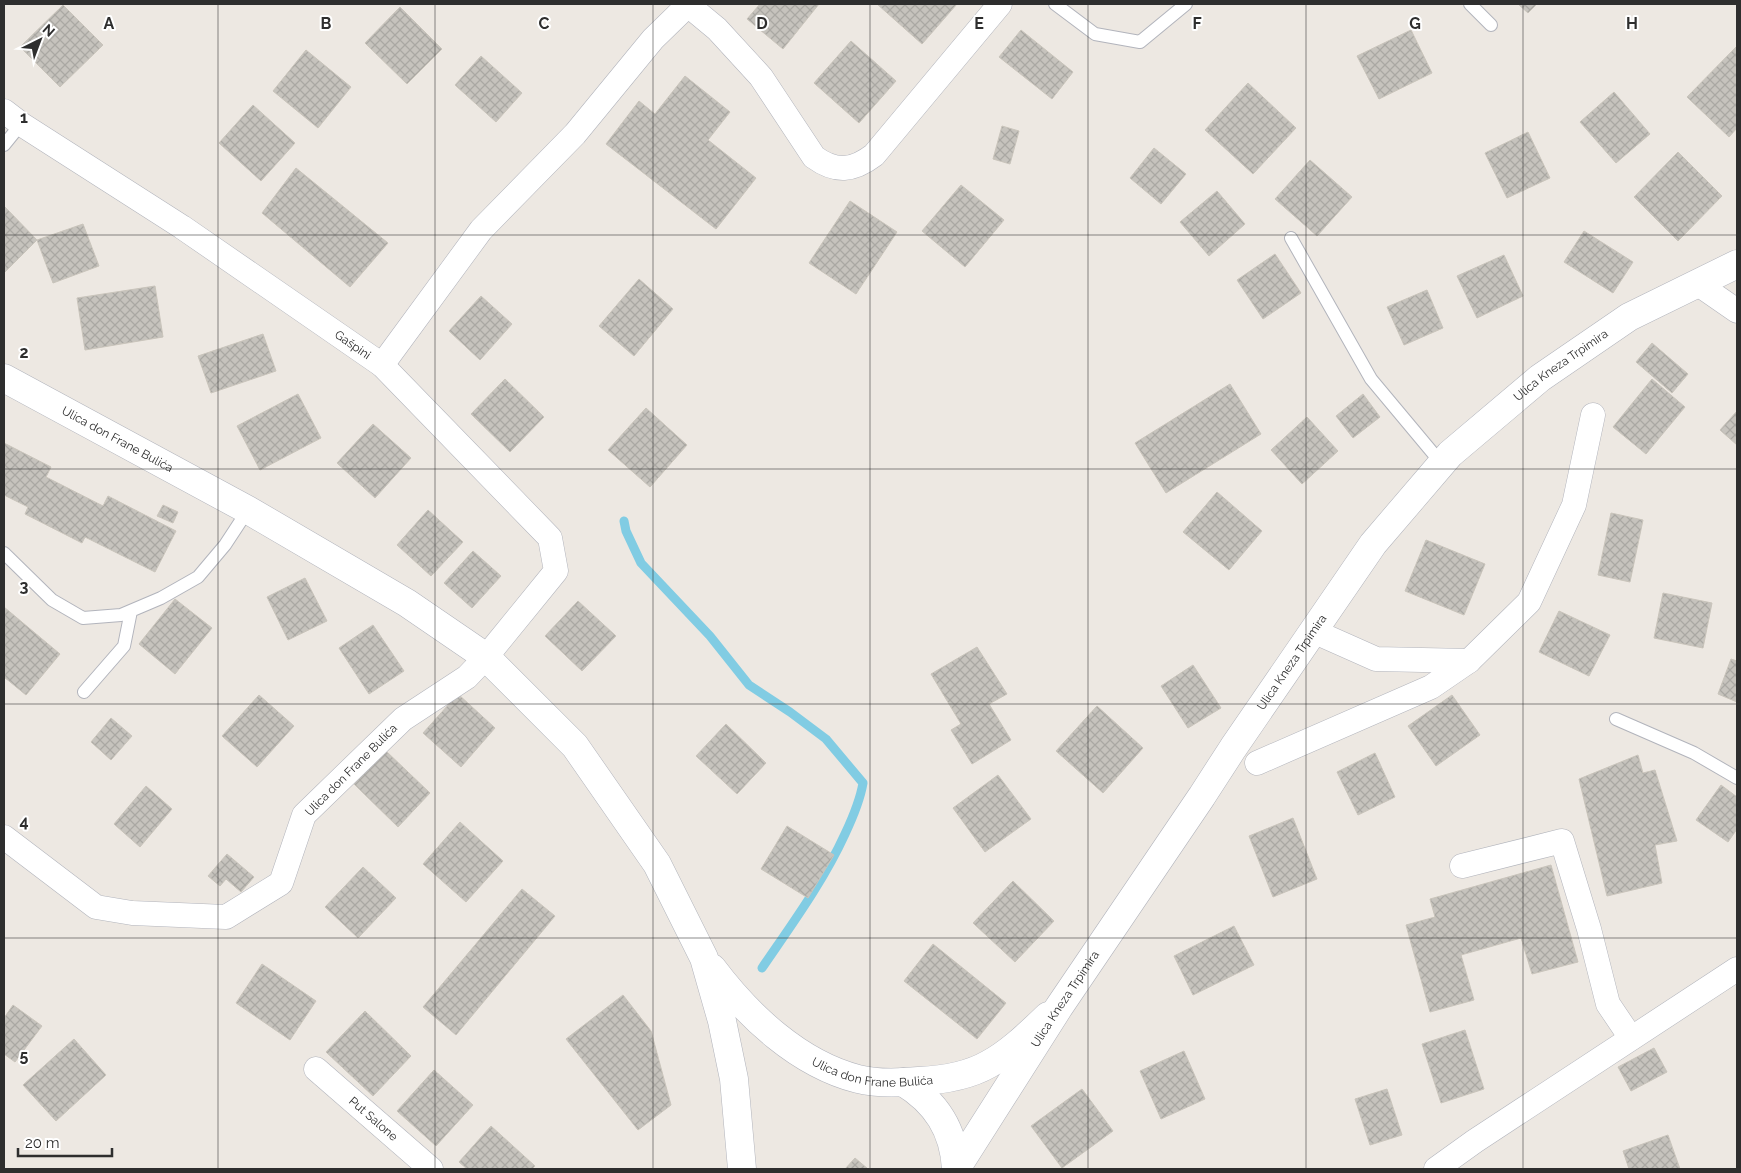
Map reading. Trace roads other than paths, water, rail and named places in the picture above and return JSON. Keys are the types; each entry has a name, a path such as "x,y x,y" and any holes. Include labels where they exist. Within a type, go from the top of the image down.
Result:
{"street":[{"path":"382,365 481,230 575,134 653,38 689,4 717,29 761,77 814,157 826,165 844,169 862,165 874,155 1000,4"},
{"name":"Gašpini","path":"12,117 182,227 382,365 550,538 556,571 486,657"},
{"name":"Ulica Kneza Trpimira","path":"956,1169 1059,1007 1373,544 1450,454 1540,378 1629,317 1737,264"},
{"path":"1698,284 1737,311"},
{"name":"Ulica don Frane Bulića","path":"4,378 248,510 407,603 486,657 575,746 657,864 704,958 722,1020 734,1079 742,1169"},
{"path":"1257,763 1432,686 1469,661 1529,602 1574,505 1593,414"},
{"path":"1313,632 1376,659 1469,661"},
{"name":"Ulica don Frane Bulića","path":"4,837 96,907 132,913 226,917 281,883 304,815 403,718 467,677 486,657"},
{"path":"1462,866 1562,841 1589,929 1608,1004 1631,1038"},
{"name":"Ulica don Frane Bulića","path":"704,958 724,984 762,1023 788,1045 809,1058 858,1079 880,1083 932,1080 958,1076 988,1065 1025,1038 1059,1007"},
{"path":"1436,1169 1475,1140 1737,969"},
{"name":"Put Salone","path":"316,1069 431,1169"},
{"path":"903,1082 917,1091 942,1118 955,1151 956,1169"}],"lane":[{"path":"1055,4 1095,34 1140,42 1186,4"},
{"path":"1470,4 1491,25"},
{"path":"4,145 12,117"},
{"path":"1291,238 1371,379 1442,464"},
{"path":"4,553 52,600 83,618 121,615 161,598 198,577 225,545 248,510"},
{"path":"84,692 124,646 131,611"},
{"path":"1616,719 1694,753 1737,778"}],"waterway":[{"path":"624,521 626,531 641,563 710,636 749,685 826,739 863,783 853,815 827,869 762,968"}]}
